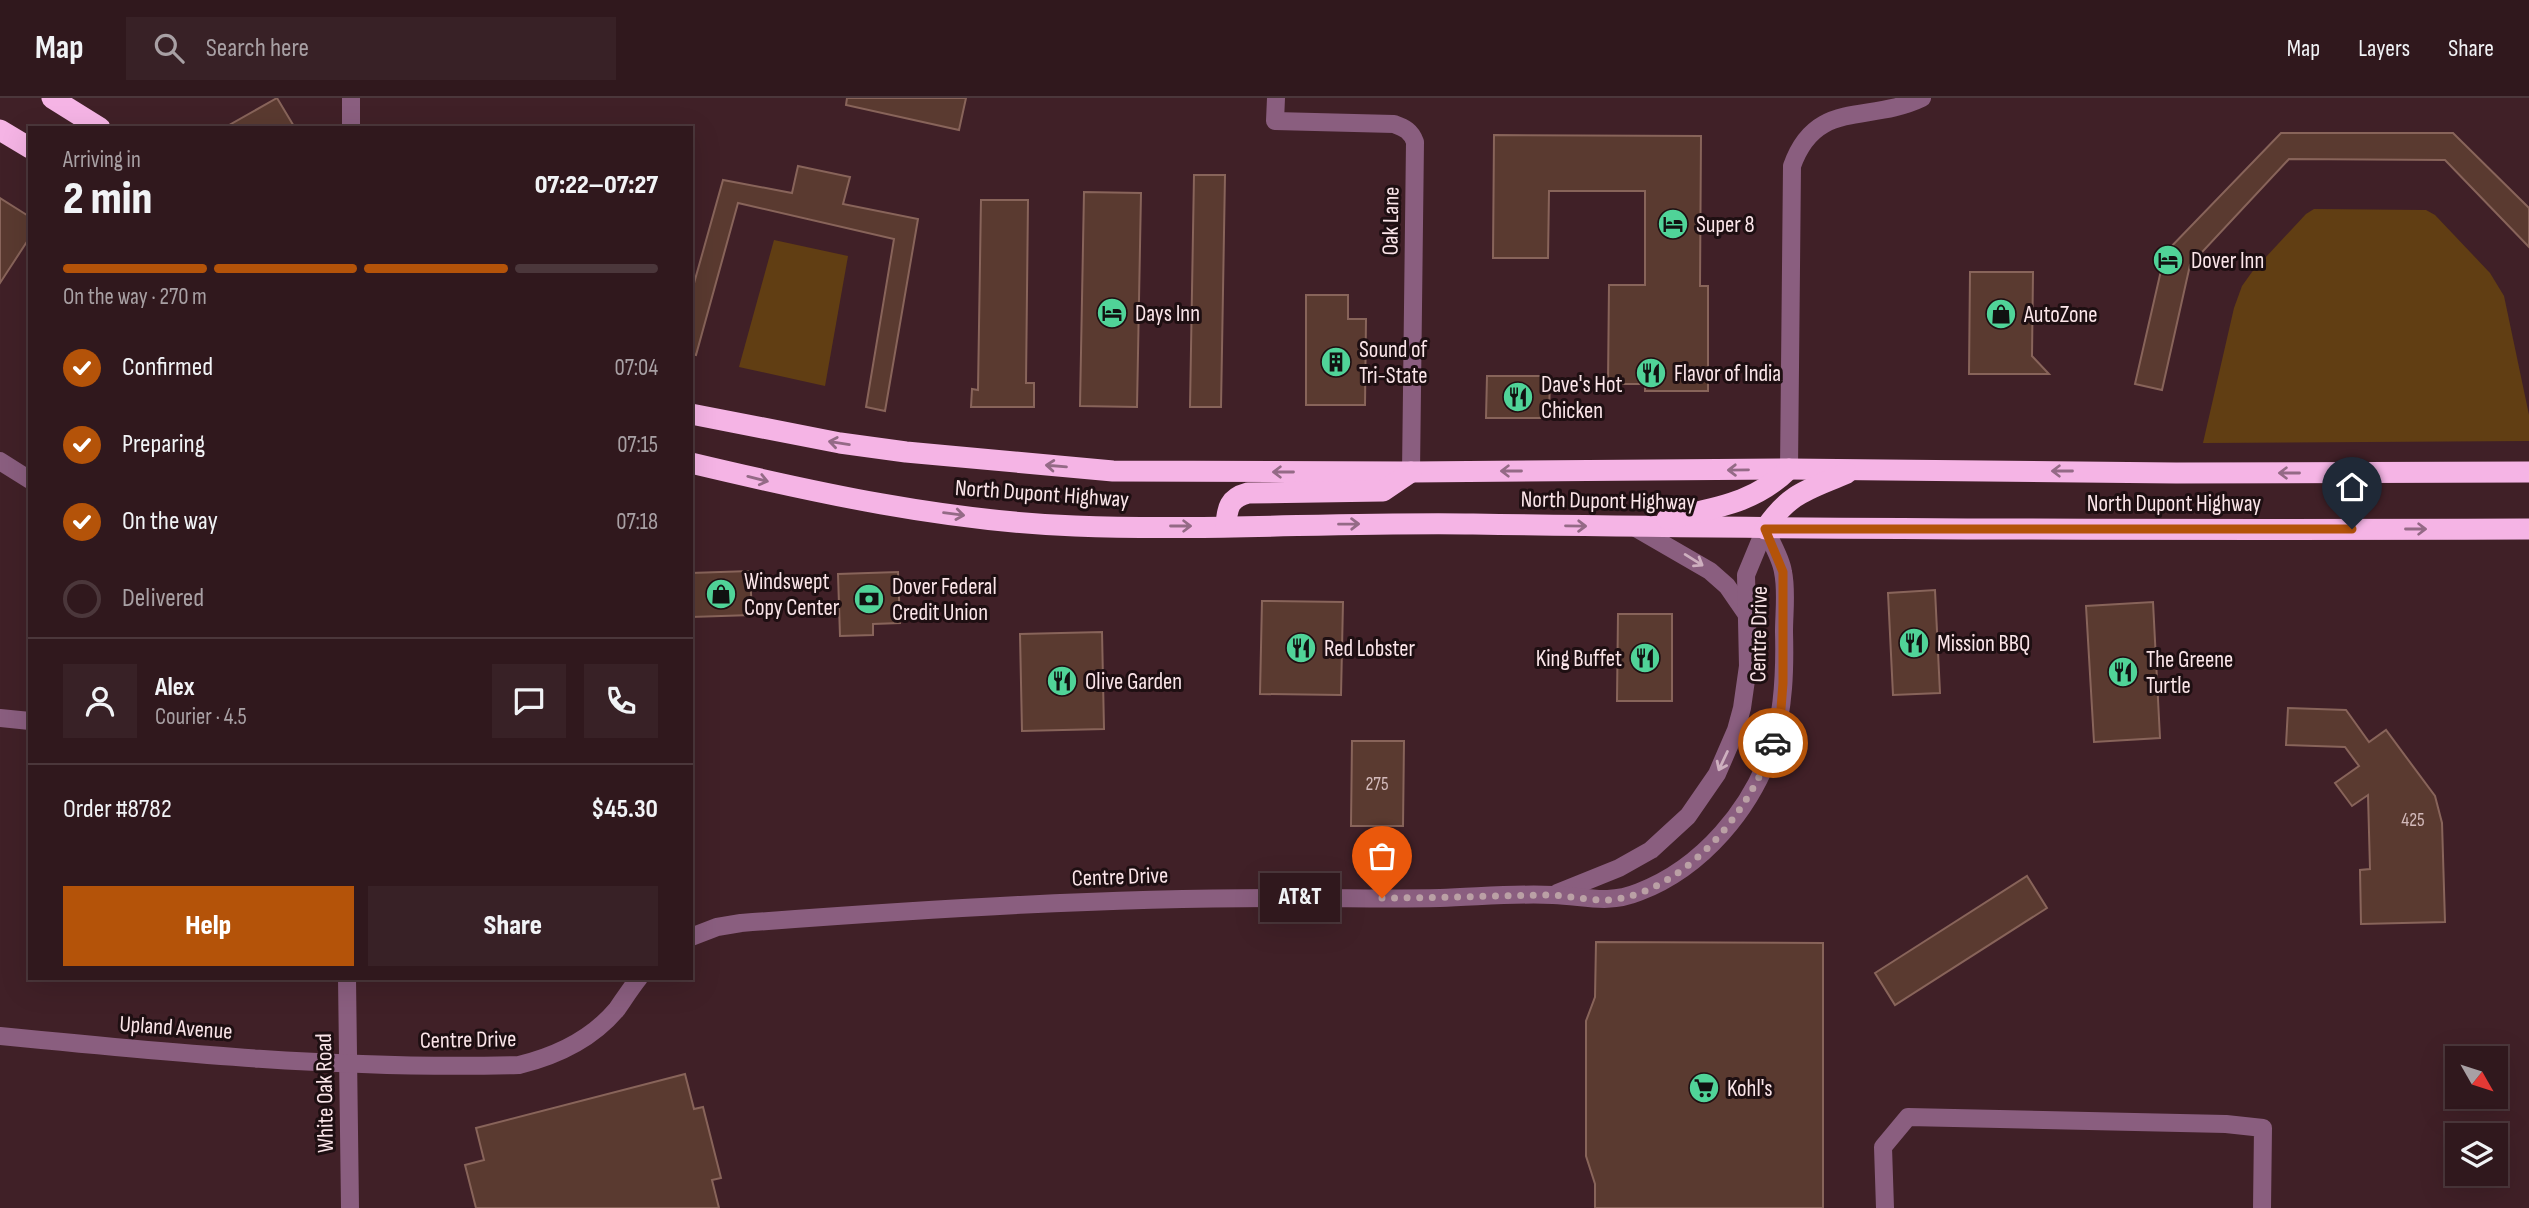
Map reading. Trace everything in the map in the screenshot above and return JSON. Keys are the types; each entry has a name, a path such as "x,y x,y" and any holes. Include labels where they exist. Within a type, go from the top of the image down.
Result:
{"highway":[{"path":"52,98 97,126"},
{"path":"0,130 28,147"},
{"name":"North Dupont Highway","path":"693,414 840,443 1113,471 1789,469 2529,472"},
{"name":"North Dupont Highway","path":"693,463 811,492 940,512 1073,526 1418,523 1765,529 2529,529"},
{"path":"1634,527 1750,498 1774,484 1789,469"},
{"path":"1765,529 1777,511 1796,495 1855,470"},
{"path":"1226,526 1227,510 1237,496 1383,491 1411,472"}],"street":[{"path":"351,98 351,126"},
{"name":"Oak Lane","path":"1276,98 1275,121 1394,124 1405,128 1412,134 1415,142 1411,472"},
{"path":"1789,469 1792,166 1796,154 1808,134 1828,120 1890,109 1922,98"},
{"path":"0,461 28,479"},
{"path":"1634,527 1710,571 1727,586 1747,615"},
{"name":"Centre Drive","path":"1554,894 1619,868 1651,850 1688,817 1703,796 1726,753 1742,708 1748,666 1746,575 1765,529"},
{"name":"Centre Drive","path":"693,936 717,927 741,923 1072,902 1226,897 1433,898 1554,894 1599,900 1619,898 1660,883 1699,856 1719,837 1751,792 1773,745 1781,709 1783,683 1783,572 1765,529"},
{"path":"0,718 28,721"},
{"name":"White Oak Road","path":"347,980 350,1208"},
{"name":"Centre Drive","path":"348,1063 487,1066 519,1065 546,1059 596,1029 615,1011 638,980"},
{"name":"Upland Avenue","path":"0,1036 166,1053 348,1063"},
{"path":"1885,1208 1883,1147 1908,1117 2226,1124 2263,1128 2262,1208"}],"shaded area":[{"path":"2314,209 2426,210 2435,215 2490,273 2504,296 2529,415 2529,441 2203,443 2234,308 2242,286 2306,214"},
{"path":"774,240 848,256 825,386 739,367"}],"building":[{"path":"277,98 294,126 228,126"},
{"path":"847,98 966,98 959,130 846,105"},
{"name":"Dover Inn","path":"2281,133 2453,133 2529,208 2529,247 2445,160 2289,159 2190,265 2162,390 2135,384 2165,253"},
{"name":"Super 8","path":"1494,135 1701,136 1700,286 1708,286 1708,391 1645,391 1645,384 1608,384 1609,285 1645,285 1645,191 1549,191 1548,258 1493,258"},
{"path":"798,166 850,177 843,204 918,219 885,411 866,407 894,239 738,203 696,355 693,354 693,287 723,180 792,193"},
{"path":"1194,175 1225,175 1221,407 1190,407"},
{"path":"1084,192 1141,193 1137,407 1080,406"},
{"path":"0,198 28,216 28,240 0,283"},
{"path":"981,200 1028,200 1026,383 1034,383 1034,407 971,407 972,389 978,390"},
{"name":"AutoZone","path":"1970,272 2033,272 2032,356 2049,374 1969,374"},
{"name":"Sound of Tri-State","path":"1306,295 1348,295 1348,319 1366,319 1365,405 1306,405"},
{"name":"Dave's Hot Chicken","path":"1487,376 1550,376 1549,418 1486,418"},
{"name":"Windswept Copy Center","path":"750,571 752,615 693,617 693,573"},
{"name":"Dover Federal Credit Union","path":"898,572 900,623 873,624 873,635 840,636 838,574"},
{"name":"Mission BBQ","path":"1935,590 1940,693 1893,695 1888,593"},
{"name":"Red Lobster","path":"1262,601 1343,602 1341,695 1260,694"},
{"name":"The Greene Turtle","path":"2153,602 2160,738 2094,742 2086,606"},
{"name":"King Buffet","path":"1618,614 1672,614 1672,701 1617,701"},
{"name":"Olive Garden","path":"1102,632 1104,729 1022,731 1020,634"},
{"path":"2288,708 2346,710 2369,742 2386,730 2435,796 2442,823 2445,922 2361,924 2360,870 2370,869 2368,795 2352,806 2335,783 2359,766 2345,747 2286,745"},
{"path":"1352,741 1404,741 1403,826 1351,826"},
{"path":"2027,876 2047,908 1895,1005 1875,973"},
{"name":"Kohl's","path":"1596,942 1823,943 1823,1208 1595,1208 1595,1184 1586,1156 1586,1021 1595,997"},
{"path":"685,1074 694,1109 703,1107 721,1178 712,1180 719,1208 476,1208 465,1165 484,1160 476,1128"}],"way so far":[{"path":"1382,898 1554,894 1599,900 1638,893 1680,870 1719,837 1751,792 1765,767 1773,743"}],"place":[{"name":"Super 8","path":"1673,224"},
{"name":"Dover Inn","path":"2168,260"},
{"name":"Days Inn","path":"1112,313"},
{"name":"AutoZone","path":"2001,314"},
{"name":"Sound of Tri-State","path":"1336,362"},
{"name":"Flavor of India","path":"1651,373"},
{"name":"Dave's Hot Chicken","path":"1518,397"},
{"name":"Windswept Copy Center","path":"721,594"},
{"name":"Dover Federal Credit Union","path":"869,599"},
{"name":"Mission BBQ","path":"1914,643"},
{"name":"Red Lobster","path":"1301,648"},
{"name":"King Buffet","path":"1645,658"},
{"name":"The Greene Turtle","path":"2123,672"},
{"name":"Olive Garden","path":"1062,681"},
{"name":"AT&T","path":"1382,898"},
{"name":"Kohl's","path":"1704,1088"}],"route":[{"path":"1773,743 1781,709 1783,683 1783,572 1765,529 2352,529"}]}
